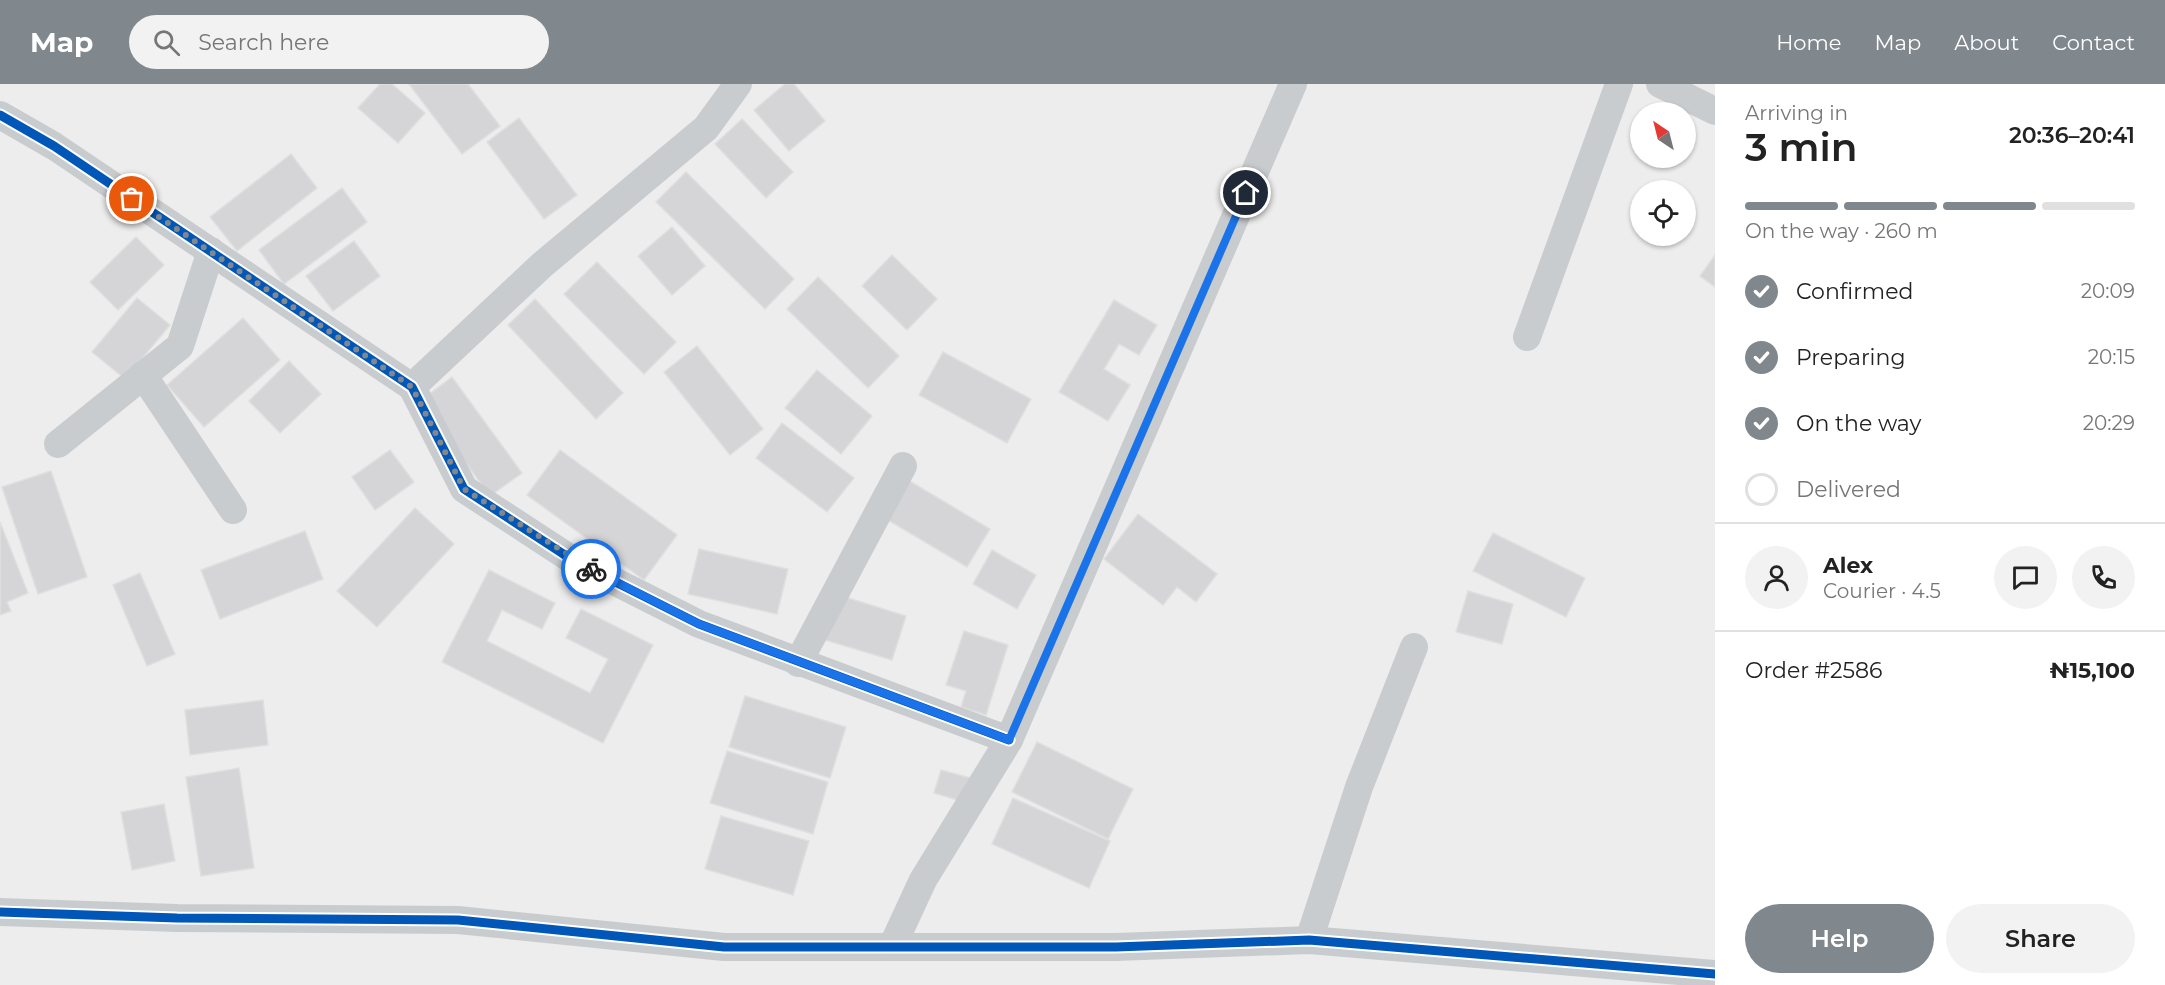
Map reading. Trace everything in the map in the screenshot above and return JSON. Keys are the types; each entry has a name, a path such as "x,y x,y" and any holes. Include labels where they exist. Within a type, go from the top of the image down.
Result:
{"street":[{"path":"412,387 542,265 706,128 738,84"},
{"path":"892,947 923,880 1009,740 1293,84"},
{"path":"1527,337 1619,84"},
{"path":"1660,84 1715,111"},
{"path":"0,115 54,146 412,387 464,489 574,561 699,624 749,641 798,663 1009,740"},
{"path":"58,444 180,346 211,251"},
{"path":"143,375 232,510"},
{"path":"798,663 903,466"},
{"path":"1309,940 1359,787 1414,647"},
{"path":"0,912 177,918 458,920 689,945 1116,947 1309,940 1715,974"}],"building":[{"path":"380,84 392,84 425,113 398,143 358,108"},
{"path":"409,84 468,84 500,126 462,154"},
{"path":"785,84 794,84 825,121 789,151 754,110"},
{"path":"519,118 577,195 544,219 487,142"},
{"path":"742,119 793,172 766,198 715,144"},
{"path":"291,154 317,188 237,251 210,217"},
{"path":"686,172 794,279 765,309 656,202"},
{"path":"342,188 367,222 284,284 259,250"},
{"path":"672,227 705,266 672,295 638,256"},
{"path":"136,237 164,265 118,310 90,282"},
{"path":"354,241 380,276 333,311 306,276"},
{"path":"892,255 937,299 907,330 862,286"},
{"path":"1715,255 1715,287 1700,276"},
{"path":"597,262 676,342 644,374 564,294"},
{"path":"818,277 899,356 868,388 787,309"},
{"path":"137,298 170,325 125,379 92,352"},
{"path":"535,299 623,393 596,419 508,325"},
{"path":"1114,300 1157,325 1139,355 1119,344 1104,369 1130,385 1108,421 1059,392"},
{"path":"243,318 280,360 204,427 167,385"},
{"path":"697,346 763,429 730,455 664,372"},
{"path":"943,352 1031,399 1007,443 919,395"},
{"path":"289,361 321,394 280,433 249,401"},
{"path":"817,370 872,416 841,454 785,408"},
{"path":"452,377 522,473 490,496 420,401"},
{"path":"782,423 854,478 827,512 756,458"},
{"path":"390,450 414,482 375,510 352,477"},
{"path":"560,450 677,535 644,580 527,495"},
{"path":"51,471 87,577 38,594 2,487"},
{"path":"903,477 990,529 967,567 881,516"},
{"path":"415,508 454,544 377,627 337,591"},
{"path":"1138,514 1217,574 1196,602 1177,587 1163,605 1104,559"},
{"path":"0,522 28,593 7,602 11,611 0,615"},
{"path":"305,531 323,579 220,619 201,570"},
{"path":"1493,533 1585,578 1566,617 1473,571"},
{"path":"699,549 788,569 777,614 688,594"},
{"path":"992,550 1036,575 1017,609 973,584"},
{"path":"489,570 555,603 542,629 502,610 487,641 590,693 608,659 566,638 581,609 653,645 603,743 442,662"},
{"path":"140,573 175,654 147,666 113,585"},
{"path":"1468,591 1513,604 1502,644 1456,632"},
{"path":"839,595 906,616 892,660 825,640"},
{"path":"964,631 1008,645 986,715 961,707 966,691 946,685"},
{"path":"745,696 846,727 830,778 729,747"},
{"path":"263,700 268,745 190,755 185,710"},
{"path":"1037,742 1133,789 1108,839 1012,792"},
{"path":"727,751 828,782 813,834 710,803"},
{"path":"239,768 254,868 201,876 186,777"},
{"path":"941,770 971,778 964,802 934,793"},
{"path":"1013,798 1110,841 1089,888 992,844"},
{"path":"164,804 175,861 132,870 121,812"},
{"path":"721,816 809,841 793,895 705,869"}],"cycle path":[{"path":"0,115 54,146 412,387 464,489 574,561 699,624 1009,740"},
{"path":"0,912 177,918 458,920 724,947 1116,947 1309,940 1715,974"}],"way so far":[{"path":"132,199 412,387 464,489 574,561 591,569"}],"route":[{"path":"591,569 699,624 749,641 798,663 1009,740 1126,475 1246,193"}]}
